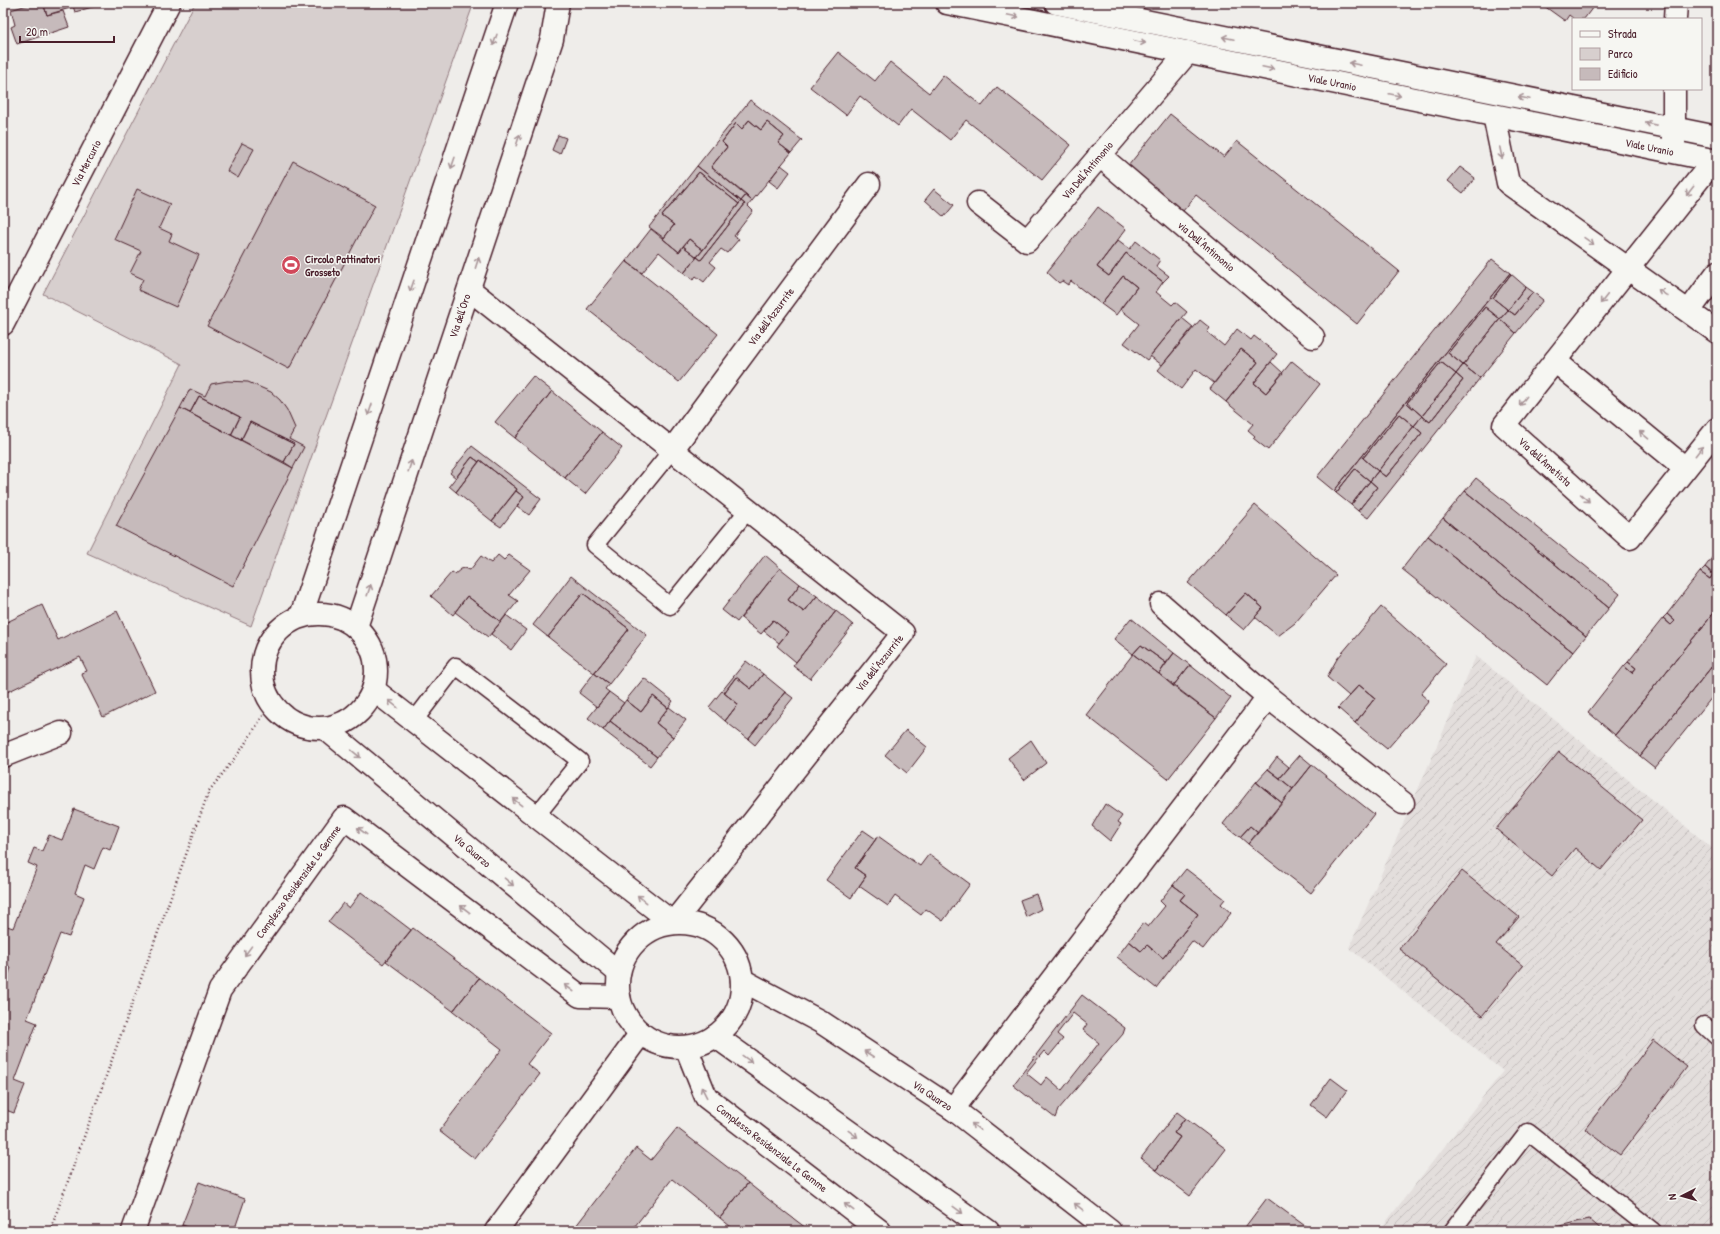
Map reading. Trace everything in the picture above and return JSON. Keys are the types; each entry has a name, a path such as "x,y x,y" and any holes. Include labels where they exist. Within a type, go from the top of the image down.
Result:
{"street":[{"name":"Via Mercurio","path":"3,324 169,3"},
{"path":"301,616 507,3"},
{"name":"Via dell'Oro","path":"356,627 552,39 558,3"},
{"name":"Viale Uranio","path":"947,3 1715,161"},
{"name":"Viale Uranio","path":"1056,3 1717,138"},
{"path":"1675,18 1676,3"},
{"name":"Via Dell'Antimonio","path":"978,203 1027,241 1188,52"},
{"path":"1674,90 1674,152"},
{"path":"1494,115 1508,183 1717,332"},
{"name":"via Dell'Antimonio","path":"1099,156 1314,337"},
{"name":"Via dell'Ametista","path":"1715,161 1504,425 1630,538 1717,429"},
{"name":"Via dell'Azzurrite","path":"672,450 869,184"},
{"path":"1689,311 1717,273"},
{"name":"Via dell'Azzurrite","path":"469,289 903,633 673,922"},
{"path":"1555,361 1685,468"},
{"path":"1161,604 1268,697 1403,803"},
{"path":"320,613 339,617 356,627 368,640 375,655 377,672 374,690 367,704 356,716 342,725 326,729 310,728 295,724 281,715 271,703 264,687 261,670 265,653 272,637 285,625 301,616 320,613"},
{"path":"374,690 673,922"},
{"path":"953,1109 1268,697"},
{"name":"Via Quarzo","path":"326,729 619,973"},
{"path":"3,756 61,733"},
{"name":"Complesso Residenziale Le Gemme","path":"133,1231 220,990 344,818 580,996 619,996"},
{"path":"673,922 699,926 711,931 727,944 737,960 742,980 740,1001 731,1021 715,1036 701,1043 686,1047 670,1046 655,1041 641,1033 631,1023 619,996 619,973 626,954 638,939 654,928 673,922"},
{"name":"Via Quarzo","path":"742,980 821,1022 953,1109 1110,1231"},
{"path":"496,1231 641,1033"},
{"path":"715,1036 988,1231"},
{"name":"Complesso Residenziale Le Gemme","path":"686,1047 706,1097 880,1231"}],"lane":[{"path":"672,450 595,545 670,606 748,510"},
{"path":"414,721 456,666 580,761 536,816"},
{"path":"1704,1025 1717,1037"},
{"path":"1452,1231 1528,1132 1652,1231"}],"path":[{"path":"50,1231 209,791 241,750 271,703"}],"shaded area":[{"path":"1476,656 1717,852 1717,1231 1379,1231 1503,1071 1349,948"}],"green space":[{"path":"195,3 467,3 472,8 251,626 87,553 182,364 43,294"}],"building":[{"path":"33,3 43,3 47,15 63,11 69,27 17,44 11,27 15,25 11,10"},
{"path":"43,3 72,3 73,7 47,15"},
{"path":"72,3 98,3 99,5 75,12"},
{"path":"1540,3 1596,3 1585,18 1573,18 1569,15 1565,21"},
{"path":"838,52 875,81 890,62 929,93 943,75 982,106 997,87 1071,145 1042,180 966,120 950,140 911,109 898,126 860,96 846,115 810,87"},
{"path":"750,100 802,140 791,153 778,143 784,136 767,122 761,130 749,120 742,129 736,123 722,142 727,147 711,167 746,195 741,201 697,166"},
{"path":"1170,114 1224,157 1237,141 1399,271 1357,324 1196,195 1183,211 1128,166"},
{"path":"749,120 761,130 767,122 784,136 778,143 791,153 752,201 711,167 727,147 722,142 736,123 742,129"},
{"path":"558,135 566,138 560,154 552,150"},
{"path":"242,143 254,149 238,178 227,171"},
{"name":"Circolo Pattinatori Grosseto","path":"293,161 375,205 289,369 207,326"},
{"path":"781,165 790,172 778,188 769,181"},
{"path":"697,166 741,201 739,204 699,172 662,216 674,225 664,238 649,227"},
{"path":"1460,167 1475,178 1463,193 1448,181"},
{"path":"699,172 739,204 703,250 689,239 679,252 663,239 674,225 662,216"},
{"path":"137,189 170,204 159,228 172,234 169,241 199,255 176,307 138,290 143,279 130,273 141,251 114,239"},
{"path":"934,189 954,205 944,217 925,200"},
{"path":"746,195 752,201 748,206 753,211 734,236 739,239 727,253 721,249 710,262 716,267 704,282 696,276 693,280 684,273 697,257 701,260 745,204 741,201"},
{"path":"741,201 745,204 701,260 697,257"},
{"path":"1098,207 1126,229 1097,267 1109,276 1126,253 1163,282 1156,292 1172,305 1175,302 1187,312 1147,360 1124,343 1139,324 1120,309 1137,287 1123,276 1101,304 1071,281 1068,285 1062,281 1059,283 1047,272"},
{"path":"651,229 679,252 683,246 697,257 684,273 659,252 642,273 626,261"},
{"path":"689,239 703,250 697,257 683,246"},
{"path":"1118,240 1130,249 1136,241 1160,260 1156,266 1169,276 1163,282 1126,253 1109,276 1097,267"},
{"path":"1492,259 1510,273 1334,491 1317,477"},
{"path":"626,261 718,334 679,382 587,309"},
{"path":"1510,273 1511,274 1493,298 1508,310 1500,319 1485,307 1448,353 1463,365 1456,374 1441,362 1407,403 1422,416 1414,426 1399,414 1363,458 1378,471 1370,481 1355,469 1336,493 1334,491"},
{"path":"1511,274 1526,287 1508,310 1493,298"},
{"path":"1123,276 1137,287 1116,315 1101,304"},
{"path":"1526,287 1533,292 1515,315 1508,310"},
{"path":"1533,292 1543,300 1516,333 1500,319 1508,310 1515,315"},
{"path":"1485,307 1500,319 1463,365 1448,353"},
{"path":"1182,318 1193,327 1162,365 1150,356"},
{"path":"1500,319 1516,333 1480,378 1463,365"},
{"path":"1200,320 1210,328 1207,332 1224,346 1237,329 1251,340 1254,336 1277,354 1254,383 1266,393 1292,361 1320,384 1268,450 1253,438 1255,436 1248,430 1253,424 1226,402 1258,362 1241,349 1214,383 1196,369 1181,389 1158,370"},
{"path":"1241,349 1258,362 1226,402 1210,389"},
{"path":"1271,362 1283,373 1266,393 1254,383"},
{"path":"1441,362 1456,374 1422,416 1407,403"},
{"path":"1463,365 1480,378 1368,518 1358,511 1377,487 1370,481 1378,471 1386,477 1422,433 1414,426 1422,416 1430,422 1463,380 1456,374"},
{"path":"1456,374 1463,380 1430,422 1422,416"},
{"path":"533,376 552,391 515,438 495,422"},
{"path":"227,381 248,382 271,392 280,400 287,410 295,428 289,439 304,447 293,468 284,462 294,444 250,422 241,440 231,435 240,417 199,396 190,413 180,408 190,389 205,396 211,384"},
{"path":"552,391 602,432 565,478 515,438"},
{"path":"199,396 240,417 231,435 190,413"},
{"path":"180,408 293,468 233,586 116,526"},
{"path":"1399,414 1414,426 1378,471 1363,458"},
{"path":"250,422 294,444 284,462 241,440"},
{"path":"1414,426 1422,433 1386,477 1378,471"},
{"path":"602,432 622,448 585,494 565,478"},
{"path":"472,446 541,499 529,515 517,506 524,497 516,491 517,489 480,460 479,462 472,457 456,478 450,473"},
{"path":"472,457 479,462 456,492 449,486"},
{"path":"480,460 517,489 492,521 456,492"},
{"path":"1355,469 1370,481 1351,505 1336,493"},
{"path":"1476,478 1620,594 1609,608 1465,491"},
{"path":"1370,481 1377,487 1358,511 1351,505"},
{"path":"516,491 524,497 501,527 492,521"},
{"path":"1465,491 1609,608 1586,636 1443,518"},
{"path":"1255,505 1336,575 1295,623 1278,636 1255,617 1263,608 1246,593 1226,615 1188,583"},
{"path":"1443,518 1586,636 1573,652 1428,536"},
{"path":"1428,536 1573,652 1547,685 1402,569"},
{"path":"1717,551 1717,609 1615,735 1588,712 1624,666 1632,673 1636,668 1628,662 1663,618 1671,625 1675,621 1667,614 1700,572 1710,579 1713,574 1705,567"},
{"path":"498,555 504,560 509,555 530,570 509,595 518,601 501,622 467,596 453,615 431,596 452,572 455,574 461,569 465,568 470,570 481,556 491,563"},
{"path":"765,555 780,568 737,622 722,610"},
{"path":"1705,567 1713,574 1710,579 1700,572"},
{"path":"780,568 800,584 788,600 804,612 817,596 836,611 796,662 777,646 788,632 773,620 761,634 741,618"},
{"path":"571,576 647,635 609,684 594,673 629,629 583,593 548,637 533,625"},
{"path":"800,584 817,596 804,612 788,600"},
{"path":"583,593 629,629 594,673 548,637"},
{"path":"1246,593 1263,608 1244,630 1226,615"},
{"path":"467,596 501,622 488,637 455,612"},
{"path":"42,605 58,640 117,611 155,691 103,717 81,673 87,671 80,657 3,694 3,624"},
{"path":"1381,607 1446,664 1421,694 1429,701 1387,749 1355,723 1375,698 1359,685 1349,696 1327,677 1337,659"},
{"path":"1717,609 1717,660 1640,756 1615,735"},
{"path":"836,611 853,625 810,679 793,666"},
{"path":"1667,614 1675,621 1671,625 1663,618"},
{"path":"506,615 526,630 511,650 491,634"},
{"path":"1131,618 1174,653 1166,663 1141,645 1133,654 1114,639"},
{"path":"773,620 788,632 779,643 764,631"},
{"path":"1141,645 1166,663 1159,674 1133,654"},
{"path":"1174,653 1190,665 1173,686 1159,674"},
{"path":"1133,654 1216,718 1168,779 1086,715"},
{"path":"1717,660 1717,691 1655,768 1640,756"},
{"path":"746,661 763,674 751,689 736,677 724,693 738,704 725,721 709,707"},
{"path":"1628,662 1636,668 1632,673 1624,666"},
{"path":"1190,665 1231,698 1216,718 1173,686"},
{"path":"594,673 609,684 605,689 609,692 597,707 579,693"},
{"path":"763,674 785,692 748,739 725,721 738,704 724,693 736,677 751,689"},
{"path":"644,678 673,701 668,708 653,696 641,712 626,700"},
{"path":"1359,685 1375,698 1355,723 1338,708"},
{"path":"609,692 624,703 603,730 588,718"},
{"path":"785,692 793,698 755,745 748,739"},
{"path":"653,696 668,708 656,723 673,737 657,757 610,721 626,700 641,712"},
{"path":"669,707 686,720 673,737 656,723"},
{"path":"610,721 657,757 650,766 603,730"},
{"path":"906,730 927,747 907,773 885,755"},
{"path":"1031,740 1046,763 1024,780 1008,758"},
{"path":"1559,752 1642,820 1601,870 1575,848 1552,876 1496,829"},
{"path":"1300,755 1312,765 1293,789 1280,778"},
{"path":"1277,757 1289,767 1280,778 1268,769"},
{"path":"1312,765 1374,814 1311,893 1248,844"},
{"path":"1268,769 1293,789 1282,803 1256,782"},
{"path":"1256,782 1282,803 1258,833 1250,826 1240,837 1223,824"},
{"path":"1105,804 1122,816 1118,822 1121,824 1110,841 1092,826"},
{"path":"74,809 119,826 110,850 103,847 94,869 85,865 75,893 84,897 69,937 60,934 27,1019 37,1023 15,1081 25,1085 14,1113 3,1109 3,988 11,968 3,965 3,929 4,925 13,928 37,867 28,863 34,848 42,851 49,835 62,840"},
{"path":"1250,826 1258,833 1248,844 1240,837"},
{"path":"863,830 876,839 855,868 866,876 851,898 826,880"},
{"path":"878,836 920,866 929,854 970,884 943,921 926,909 921,915 895,896 888,906 859,886 866,876 855,868"},
{"path":"1186,869 1225,899 1221,904 1231,913 1203,949 1192,941 1156,988 1117,957 1129,941 1141,951 1147,945 1163,958 1198,914 1180,900 1185,894 1173,885"},
{"path":"1462,871 1519,917 1496,944 1523,966 1482,1016 1399,949"},
{"path":"1173,885 1185,894 1180,900 1198,914 1163,958 1147,945 1141,951 1129,941 1143,923 1148,927 1165,906 1160,901"},
{"path":"361,892 411,930 383,964 328,922 343,903 349,908"},
{"path":"1036,894 1041,909 1026,917 1020,900"},
{"path":"413,928 479,978 453,1011 386,961"},
{"path":"479,978 551,1033 527,1064 540,1074 475,1159 439,1131 502,1049 453,1011"},
{"path":"1082,995 1125,1028 1123,1034 1058,1110 1055,1118 1013,1085","holes":["1073,1013 1087,1024 1083,1030 1099,1043 1062,1090 1047,1077 1041,1085 1026,1073 1044,1051 1049,1056 1063,1039 1057,1034"]},
{"path":"1653,1040 1687,1067 1620,1155 1585,1129"},
{"path":"1331,1078 1347,1090 1327,1117 1311,1105"},
{"path":"1177,1112 1185,1118 1174,1133 1180,1137 1156,1170 1141,1158"},
{"path":"1185,1118 1226,1149 1190,1196 1156,1170 1180,1137 1174,1133"},
{"path":"677,1128 748,1183 720,1218 672,1179 631,1231 572,1231 636,1148 651,1160"},
{"path":"199,1182 245,1199 234,1231 198,1231 182,1225"},
{"path":"748,1183 810,1231 736,1231 720,1218"},
{"path":"1267,1198 1286,1212 1312,1231 1242,1231"},
{"path":"1589,1219 1603,1231 1553,1231 1556,1227"},
{"path":"182,1225 198,1231 180,1231"}],"place":[{"name":"Circolo Pattinatori Grosseto","path":"291,265"}]}
